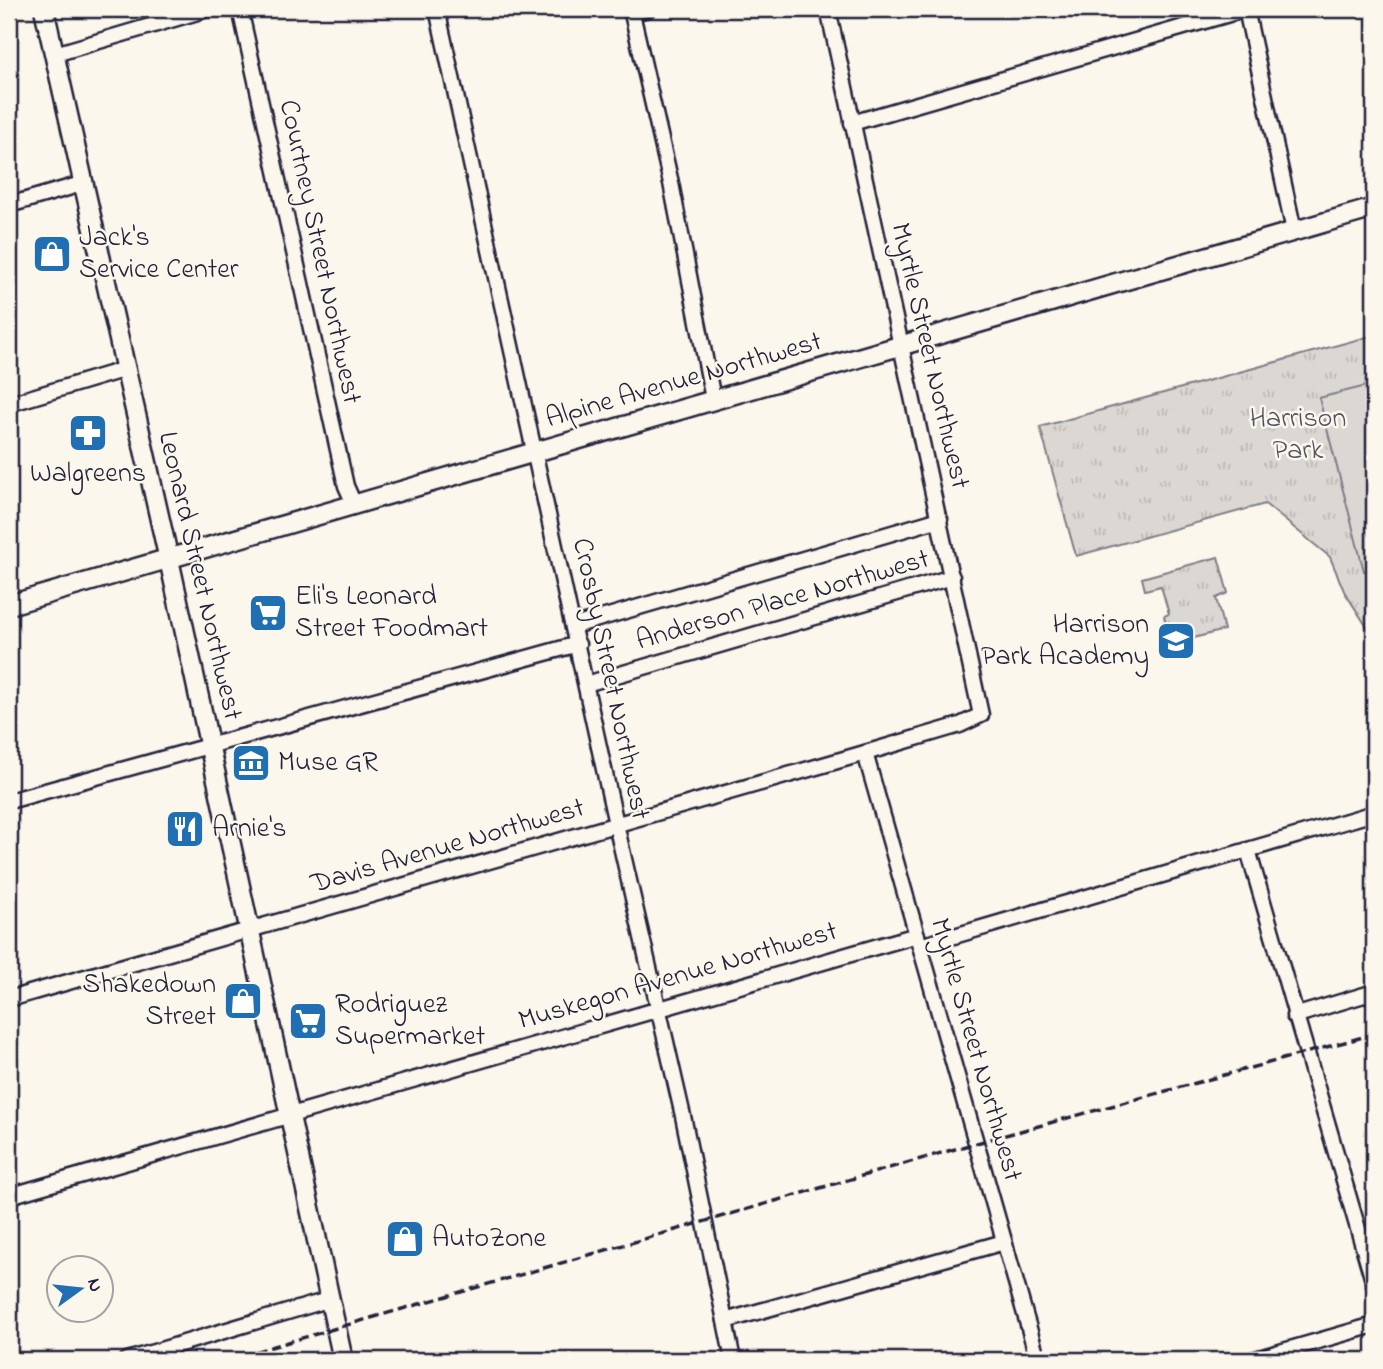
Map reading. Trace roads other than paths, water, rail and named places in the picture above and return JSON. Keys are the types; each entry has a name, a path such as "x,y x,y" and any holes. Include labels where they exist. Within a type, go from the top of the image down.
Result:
{"main road":[{"name":"Leonard Street Northwest","path":"44,9 210,743 343,1360"},
{"name":"Alpine Avenue Northwest","path":"9,605 1374,208"}],"street":[{"path":"55,54 208,9"},
{"name":"Courtney Street Northwest","path":"240,9 346,486 354,504"},
{"name":"Crosby Street Northwest","path":"437,9 658,1007 733,1360"},
{"path":"648,9 631,11 671,183 713,399"},
{"name":"Myrtle Street Northwest","path":"828,9 981,715"},
{"path":"852,123 1246,9 1294,231"},
{"path":"9,205 85,183"},
{"path":"9,404 126,369"},
{"path":"574,626 940,519"},
{"name":"Anderson Place Northwest","path":"586,684 952,577"},
{"path":"9,801 210,743 578,644"},
{"name":"Davis Avenue Northwest","path":"9,999 865,753 960,725 981,715"},
{"name":"Myrtle Street Northwest","path":"865,753 1038,1360"},
{"name":"Muskegon Avenue Northwest","path":"9,1196 658,1007 919,940 1374,813"},
{"path":"1248,850 1294,1016 1374,1284"},
{"path":"1294,1016 1374,992"},
{"path":"725,1321 1004,1242"},
{"path":"127,1360 331,1299"},
{"path":"1252,1360 1374,1325"}],"railway":[{"path":"226,1360 962,1147 1374,1034"}],"place":[{"name":"Jack's Service Center","path":"52,254"},
{"name":"Walgreens","path":"88,433"},
{"name":"Eli's Leonard Street Foodmart","path":"268,613"},
{"name":"Harrison Park Academy","path":"1176,641"},
{"name":"Muse GR","path":"251,763"},
{"name":"Arnie's","path":"185,829"},
{"name":"Shakedown Street","path":"243,1001"},
{"name":"Rodriguez Supermarket","path":"308,1021"},
{"name":"AutoZone","path":"405,1239"}],"park label":[{"name":"Harrison Park","path":"1298,435"}]}
